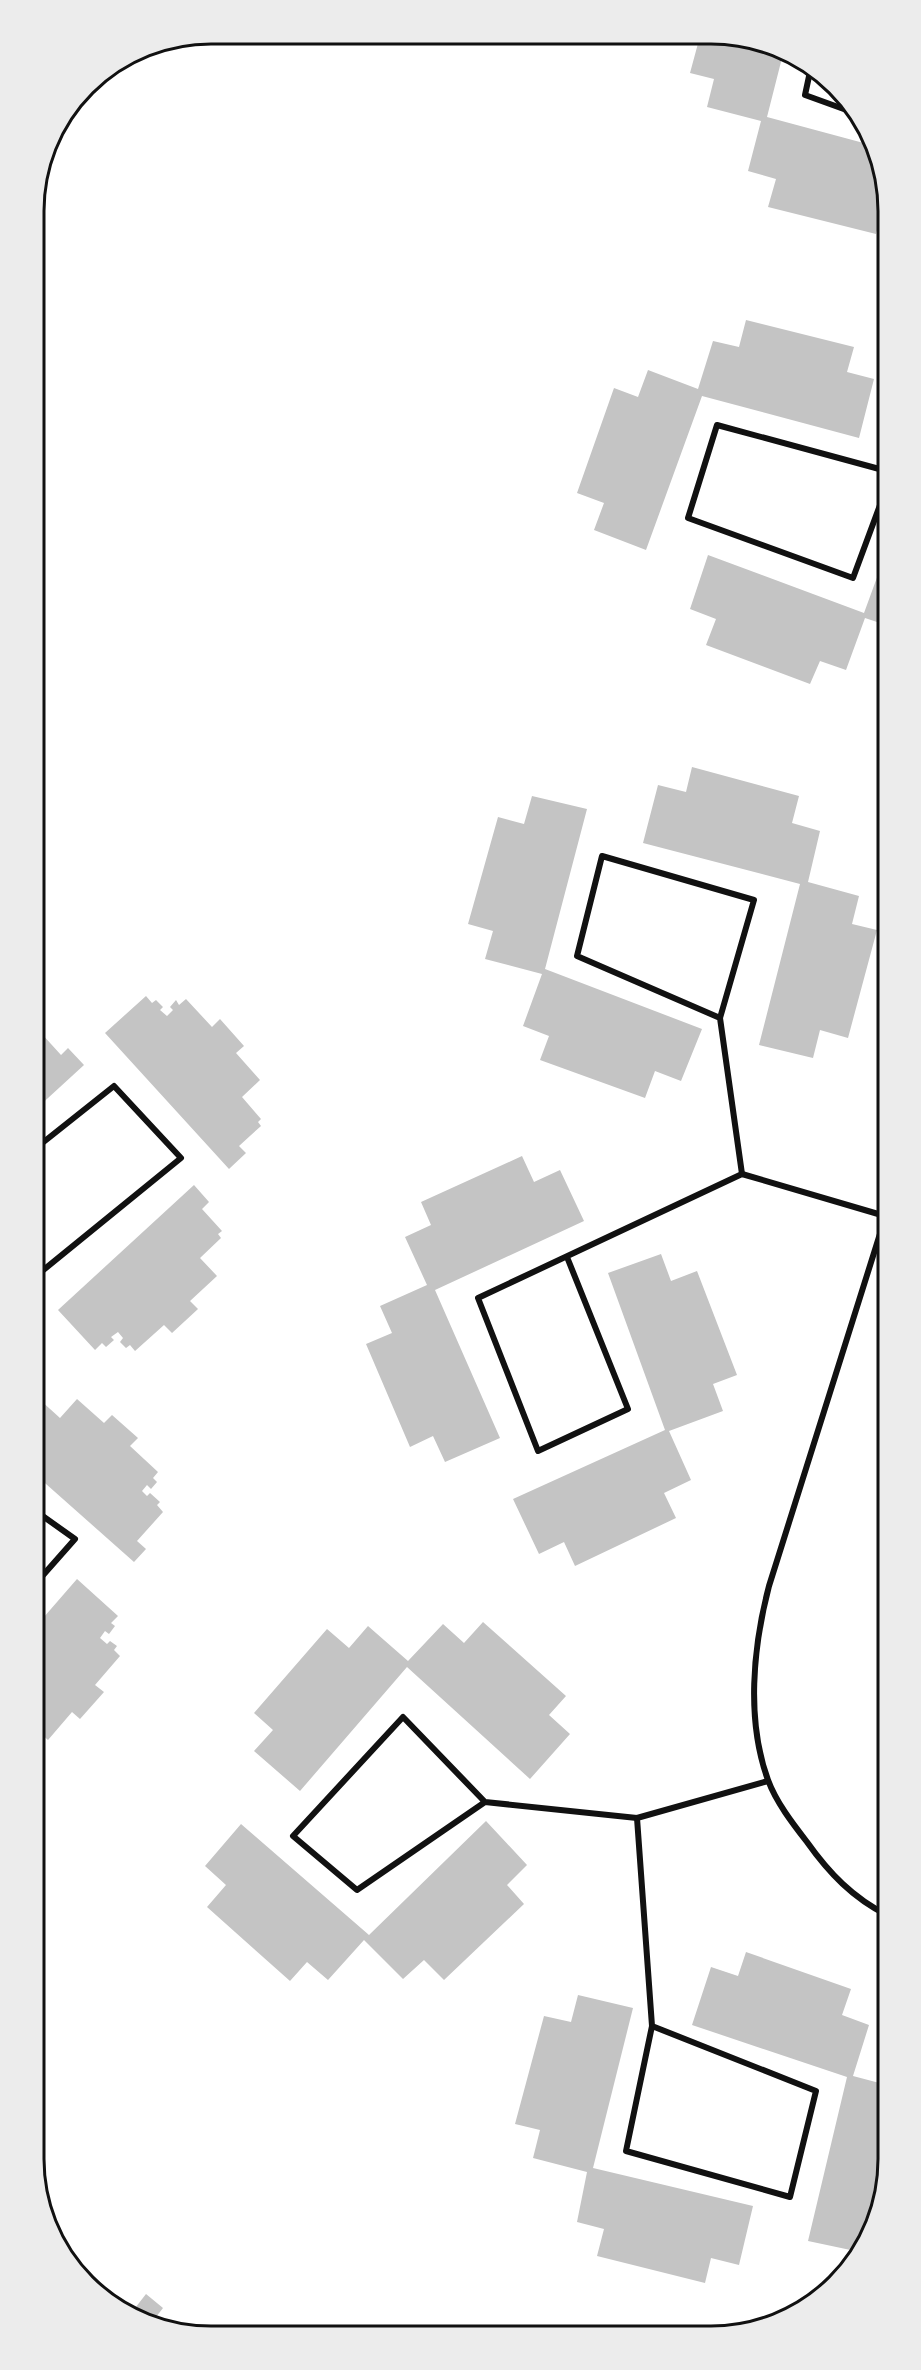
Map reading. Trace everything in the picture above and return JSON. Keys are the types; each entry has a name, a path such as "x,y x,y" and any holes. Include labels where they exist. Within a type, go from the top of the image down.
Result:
{"street":[{"path":"809,76 805,96 843,109"},
{"path":"878,469 717,425 688,519 853,578 878,511"},
{"path":"720,1018 577,956 602,856 754,900 720,1018 742,1174"},
{"path":"43,1270 181,1158 114,1086 44,1142"},
{"path":"567,1257 627,1409 538,1451 478,1298 742,1174 877,1215"},
{"path":"877,1241 762,1611 754,1677 757,1730 768,1781 795,1826 824,1866 850,1893 877,1909"},
{"path":"43,1516 75,1539 43,1575"},
{"path":"485,1802 357,1890 293,1836 403,1717 485,1802 637,1818 768,1781"},
{"path":"637,1818 652,2026 626,2151 790,2197 816,2091 652,2026"}],"building":[{"path":"698,43 743,47 764,52 781,60 767,117 863,143 872,167 876,189 878,210 876,234 768,207 776,179 748,171 761,121 707,107 714,79 690,73"},
{"path":"746,320 854,347 847,372 874,379 859,438 702,396 646,550 594,530 604,503 577,493 614,388 638,397 648,370 698,389 713,341 739,347"},
{"path":"708,555 864,613 878,575 878,622 865,618 846,670 820,661 810,684 706,645 716,619 690,609"},
{"path":"692,767 799,796 792,823 820,831 808,882 859,896 852,924 877,930 848,1038 820,1030 813,1058 759,1045 800,884 643,843 658,785 686,792"},
{"path":"532,796 587,809 545,969 702,1029 681,1081 655,1071 645,1098 540,1060 549,1036 523,1026 542,974 485,959 493,931 468,924 498,817 524,824"},
{"path":"146,996 152,1003 156,1000 163,1007 160,1010 167,1016 173,1010 170,1007 176,1000 179,1005 186,999 212,1027 220,1019 244,1046 236,1053 260,1080 242,1097 261,1119 258,1122 261,1126 239,1146 246,1153 229,1169 105,1033"},
{"path":"44,1036 61,1055 68,1048 84,1065 44,1102"},
{"path":"522,1156 534,1182 560,1170 584,1221 435,1290 500,1438 445,1462 433,1436 410,1447 366,1344 392,1333 380,1306 427,1285 405,1237 431,1225 421,1202"},
{"path":"194,1185 209,1202 202,1209 222,1231 218,1234 221,1238 200,1258 217,1276 190,1301 198,1309 172,1333 164,1325 135,1351 130,1345 126,1348 120,1342 123,1338 118,1332 111,1337 114,1340 106,1347 102,1343 95,1350 58,1310"},
{"path":"661,1254 671,1281 697,1271 737,1375 713,1384 723,1411 669,1431 691,1480 664,1493 676,1518 575,1566 564,1542 539,1554 513,1499 665,1430 608,1273"},
{"path":"77,1399 104,1423 112,1415 138,1438 130,1446 158,1472 153,1478 157,1482 151,1489 147,1485 142,1491 147,1496 150,1493 160,1502 157,1505 163,1512 137,1541 146,1549 134,1562 43,1482 43,1403 60,1418"},
{"path":"77,1579 118,1616 111,1623 115,1626 109,1634 105,1631 100,1638 107,1644 110,1641 117,1646 114,1650 120,1656 95,1685 104,1692 80,1719 72,1712 48,1740 43,1736 43,1618"},
{"path":"483,1622 566,1696 549,1715 570,1734 530,1779 407,1667 300,1791 254,1751 273,1730 254,1713 327,1629 349,1648 368,1626 408,1661 443,1624 464,1643"},
{"path":"486,1821 527,1865 507,1885 524,1904 444,1980 424,1960 403,1979 364,1940 328,1980 307,1962 290,1981 207,1907 226,1885 205,1866 241,1824 369,1935"},
{"path":"746,1952 851,1989 842,2015 869,2025 853,2076 877,2082 877,2171 869,2213 850,2250 808,2241 847,2077 692,2025 711,1967 738,1976"},
{"path":"578,1995 633,2008 593,2168 753,2206 739,2265 711,2258 705,2283 597,2256 604,2229 577,2222 587,2172 533,2158 540,2130 515,2124 544,2016 571,2022"},
{"path":"146,2294 163,2308 157,2318 135,2308"}]}
